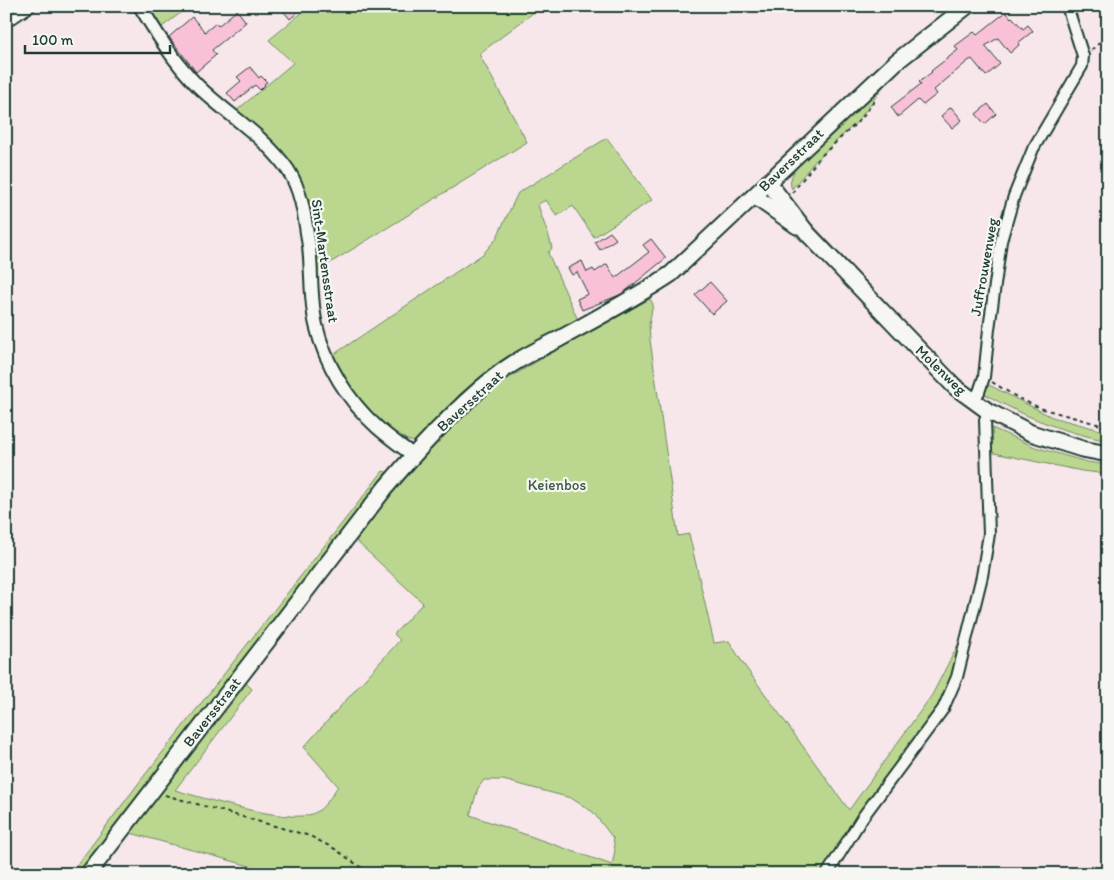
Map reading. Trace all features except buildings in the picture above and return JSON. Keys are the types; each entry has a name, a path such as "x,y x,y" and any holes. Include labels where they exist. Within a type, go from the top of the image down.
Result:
{"main road":[{"name":"Baversstraat","path":"88,874 380,494 413,455 472,396 489,381 525,357 629,300 671,274 896,62 967,6"},
{"name":"Molenweg","path":"768,182 808,234 939,372 973,401 1031,433 1082,449 1108,454"},
{"name":"Molenweg","path":"754,196 808,234"}],"street":[{"path":"6,22 30,6"},
{"name":"Sint-Martensstraat","path":"140,6 176,62 198,86 257,135 272,150 288,171 295,183 304,212 311,263 312,302 316,326 327,357 354,404 378,428 413,455"},
{"path":"1067,6 1083,56"},
{"name":"Juffrouwenweg","path":"973,401 979,392 984,377 988,328 1001,241 1014,196 1033,149 1082,66 1083,56"},
{"path":"827,874 862,818 943,709 957,677 982,576 989,534 985,420 988,410"}],"path":[{"path":"1083,56 1108,36"},
{"path":"790,195 820,158 862,118 876,98"},
{"path":"984,377 1018,398 1040,408 1108,427"},
{"path":"150,792 310,836 334,849 370,874"}],"green space":[{"path":"145,6 186,6 187,8 158,30"},
{"path":"310,6 542,6 479,54 527,142 317,271 311,227 283,155 262,132 236,111 293,63 269,40"},
{"path":"888,80 858,121 816,160 792,189 791,180 798,165 795,163"},
{"path":"607,138 652,200 594,237 573,206 557,216 546,200 538,204 552,248 548,253 578,320 502,360 461,393 417,440 413,442 399,436 386,427 375,418 356,394 333,355 483,254 496,239 518,193"},
{"path":"790,196 809,221 938,358 973,390 971,392 961,384 814,231 788,198"},
{"path":"790,225 981,412 980,415 941,385 814,252 788,229"},
{"name":"Keienbos","path":"650,299 653,304 649,325 650,340 678,536 689,534 714,643 729,641 744,665 849,810 932,695 968,625 959,658 943,700 850,826 821,874 279,874 127,832 244,681 252,689 175,790 224,804 284,816 312,814 324,806 338,786 304,747 400,640 394,634 423,603 354,539 415,463 499,384","holes":["484,780 503,780 571,798 593,812 613,838 615,850 612,865 470,815 478,788"]},
{"path":"987,384 1052,417 1108,432 1108,441 1045,423 1015,410 985,394 983,391"},
{"path":"990,427 1035,447 1087,462 1108,465 1108,474 1082,471 989,452"},
{"path":"383,471 389,473 79,874 70,874 141,780"}]}
